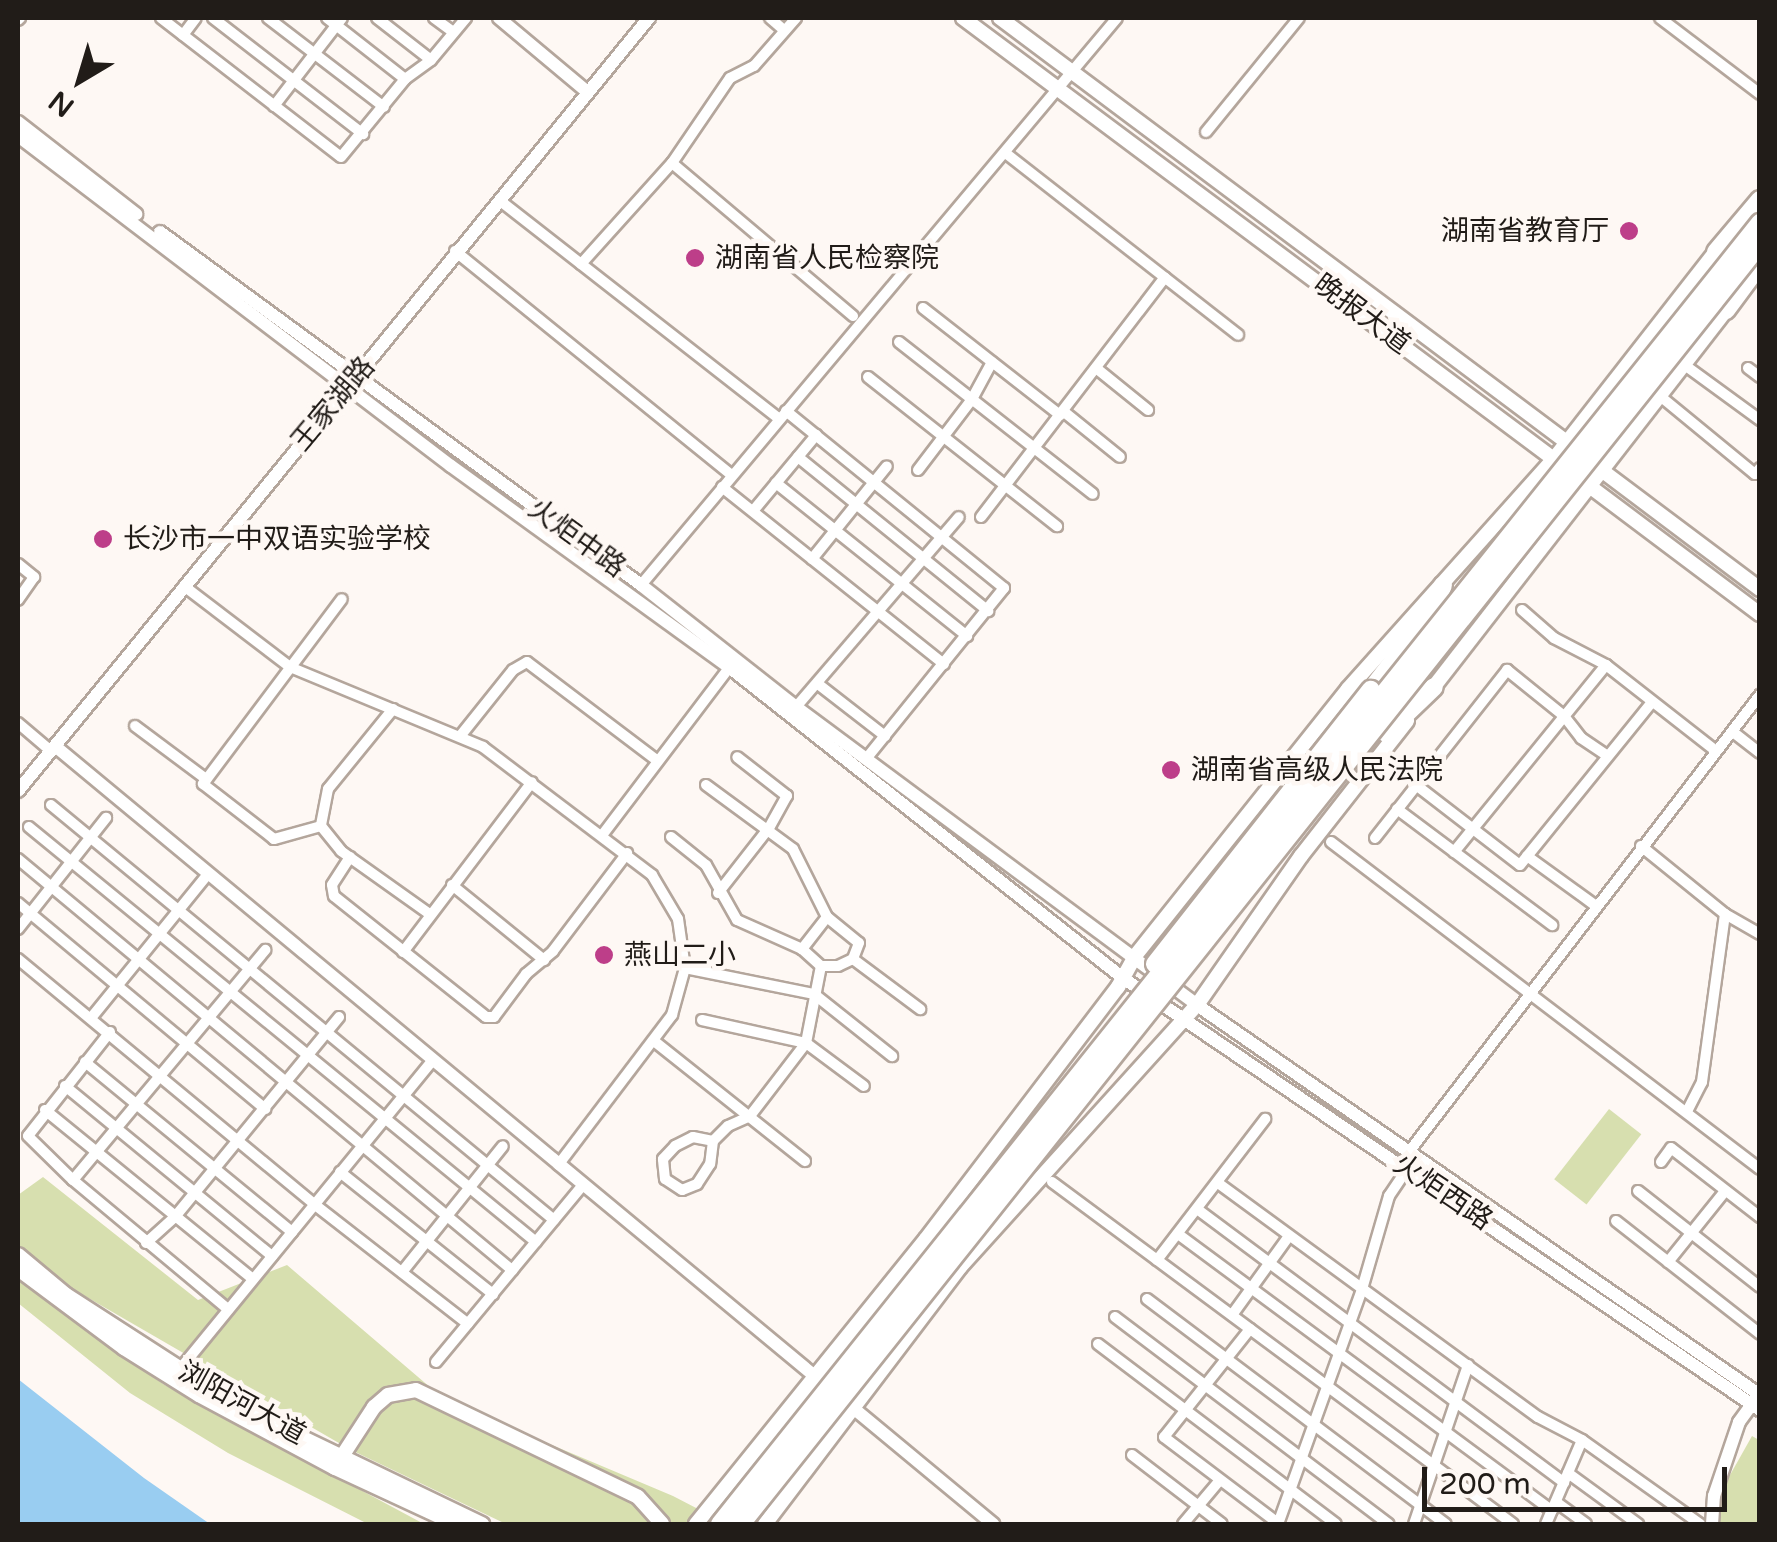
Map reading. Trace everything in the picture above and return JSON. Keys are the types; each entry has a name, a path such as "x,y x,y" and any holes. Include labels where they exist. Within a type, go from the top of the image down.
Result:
{"highway":[{"path":"1716,252 1759,198"},
{"path":"720,1524 1760,223"},
{"path":"741,1524 1760,244"},
{"path":"1726,310 1760,264"},
{"path":"1142,994 1160,953 1372,690 1432,611 1443,585"},
{"path":"1160,1002 1200,966 1386,733 1434,687"}],"main road":[{"name":"晚报大道","path":"963,18 1760,614"},
{"name":"晚报大道","path":"1000,18 1760,589"},
{"path":"696,1524 815,1380 1123,978 1135,956 1348,689 1553,460 1716,252"},
{"path":"765,1524 960,1266 1198,1005 1301,856 1726,310 1760,273"},
{"name":"浏阳河大道","path":"18,1255 66,1295 180,1370 338,1462 482,1524"},
{"name":"浏阳河大道","path":"18,1269 124,1348 199,1395 456,1524"},
{"path":"338,1462 356,1431 388,1395 400,1390 431,1394 638,1497 662,1524"}],"street":[{"path":"161,18 341,157 406,79 431,60 466,18"},
{"path":"183,34 196,18"},
{"path":"212,18 362,134"},
{"path":"268,18 384,107"},
{"path":"378,18 431,60"},
{"path":"434,18 454,32"},
{"path":"498,18 586,90"},
{"name":"王家湖路","path":"18,791 648,18"},
{"path":"770,18 784,30"},
{"path":"581,264 672,163 730,78 754,66 796,18"},
{"path":"640,585 1118,18"},
{"path":"1206,132 1299,18"},
{"path":"1660,18 1760,94"},
{"path":"274,106 336,20 406,79"},
{"name":"火炬中路","path":"18,122 354,381 640,585 732,663 1135,956"},
{"path":"18,136 354,381 451,466 732,663 603,834"},
{"path":"1008,155 1238,334"},
{"path":"672,163 853,316"},
{"path":"504,203 782,415 816,435 1004,588 866,759"},
{"path":"455,252 732,474"},
{"path":"981,517 1165,277"},
{"path":"922,308 1120,456"},
{"path":"899,342 1093,494"},
{"path":"918,470 972,399 992,362"},
{"path":"1686,366 1760,420"},
{"path":"1096,368 1148,410"},
{"path":"1748,368 1760,376"},
{"path":"868,377 1057,526"},
{"path":"1660,396 1755,474 1760,468"},
{"path":"752,511 816,435"},
{"path":"798,457 988,611"},
{"path":"812,559 887,466"},
{"path":"776,483 967,636"},
{"path":"722,487 944,664"},
{"path":"796,708 959,517"},
{"path":"18,564 34,578 18,600"},
{"path":"184,586 290,667 460,735 603,834 652,876 678,919 685,968 672,1015 558,1165"},
{"path":"320,826 274,839 204,789 206,780 342,599"},
{"path":"1522,610 1554,638 1606,666 1716,751"},
{"path":"460,735 513,670 527,662 658,761"},
{"name":"火炬西路","path":"732,663 1123,978 1408,1160"},
{"path":"1454,852 1606,666"},
{"path":"1374,838 1507,670 1564,716 1581,738 1608,756"},
{"path":"818,684 885,736"},
{"path":"1250,1330 1164,1437 1279,1524 1362,1289 1389,1196 1408,1160 1530,992 1760,695"},
{"path":"1416,784 1520,865 1652,702"},
{"path":"393,709 328,789 320,826 329,840 350,857 431,914"},
{"path":"18,723 208,874 815,1380 994,1524"},
{"path":"136,726 206,780"},
{"path":"1732,732 1760,753"},
{"path":"718,893 768,828 787,796 737,757"},
{"path":"403,952 532,782"},
{"path":"670,837 706,865 718,893 737,920 802,950 821,966 838,966 853,959 859,943 827,917 793,849 706,785"},
{"path":"51,805 554,1220"},
{"path":"1397,809 1552,925"},
{"path":"18,929 106,818"},
{"path":"29,827 536,1242"},
{"path":"1331,842 1760,1169"},
{"path":"1641,846 1725,914 1757,927"},
{"path":"350,857 332,885 334,896 486,1016 494,1018 627,854"},
{"path":"1527,856 1596,906"},
{"path":"18,860 140,958 360,1148 512,1270"},
{"path":"92,1018 208,874"},
{"path":"452,886 544,960"},
{"path":"18,903 265,1109"},
{"path":"1687,1112 1702,1082 1725,914"},
{"path":"802,950 827,917"},
{"path":"73,1180 264,950"},
{"name":"火炬西路","path":"1135,956 1408,1160 1757,1401"},
{"path":"18,959 162,1074 314,1204 468,1324"},
{"path":"853,959 920,1009"},
{"path":"713,1141 694,1136 675,1146 664,1159 665,1180 682,1190 697,1184 710,1164 713,1141 728,1126 750,1116 806,1043 821,966"},
{"path":"685,968 814,994 892,1056"},
{"path":"146,1243 195,1194 338,1018"},
{"path":"702,1020 806,1043 864,1086"},
{"path":"110,1032 44,1110 28,1136 73,1180 228,1309"},
{"path":"654,1041 805,1161"},
{"path":"180,1370 432,1061"},
{"path":"84,1062 292,1232"},
{"path":"65,1086 272,1256"},
{"path":"44,1110 253,1279"},
{"path":"1157,1260 1265,1120"},
{"path":"402,1272 503,1146"},
{"path":"1661,1162 1671,1148 1760,1217"},
{"path":"340,1172 493,1294"},
{"path":"1052,1182 1512,1524"},
{"path":"1218,1183 1538,1416 1582,1440 1700,1524"},
{"path":"436,1362 582,1186"},
{"path":"1638,1191 1760,1288"},
{"path":"1668,1262 1726,1191"},
{"path":"1197,1209 1456,1400 1638,1524"},
{"path":"1616,1222 1760,1334"},
{"path":"1178,1234 1444,1432 1586,1524"},
{"path":"1232,1315 1290,1236"},
{"path":"1147,1299 1446,1524"},
{"path":"1115,1317 1389,1524"},
{"path":"1098,1344 1336,1524"},
{"path":"1414,1524 1468,1366"},
{"path":"1712,1524 1714,1496 1739,1422 1757,1401"},
{"path":"1546,1524 1582,1440"},
{"path":"1132,1455 1222,1524"},
{"path":"1183,1524 1220,1480"}],"green space":[{"path":"1609,1109 1641,1134 1587,1204 1554,1179"},
{"path":"43,1177 198,1300 287,1265 445,1400 673,1496 727,1524 506,1524 351,1450 71,1288 18,1245 18,1195"},
{"path":"18,1278 163,1384 424,1524 368,1524 228,1453 130,1393 18,1303"},
{"path":"1752,1436 1759,1440 1759,1524 1719,1524 1721,1491"}],"water":[{"path":"18,1379 144,1478 210,1524 18,1524"}],"place":[{"name":"湖南省教育厅","path":"1629,231"},
{"name":"湖南省人民检察院","path":"695,258"},
{"name":"长沙市一中双语实验学校","path":"103,539"},
{"name":"湖南省高级人民法院","path":"1171,770"},
{"name":"燕山二小","path":"604,955"}]}
